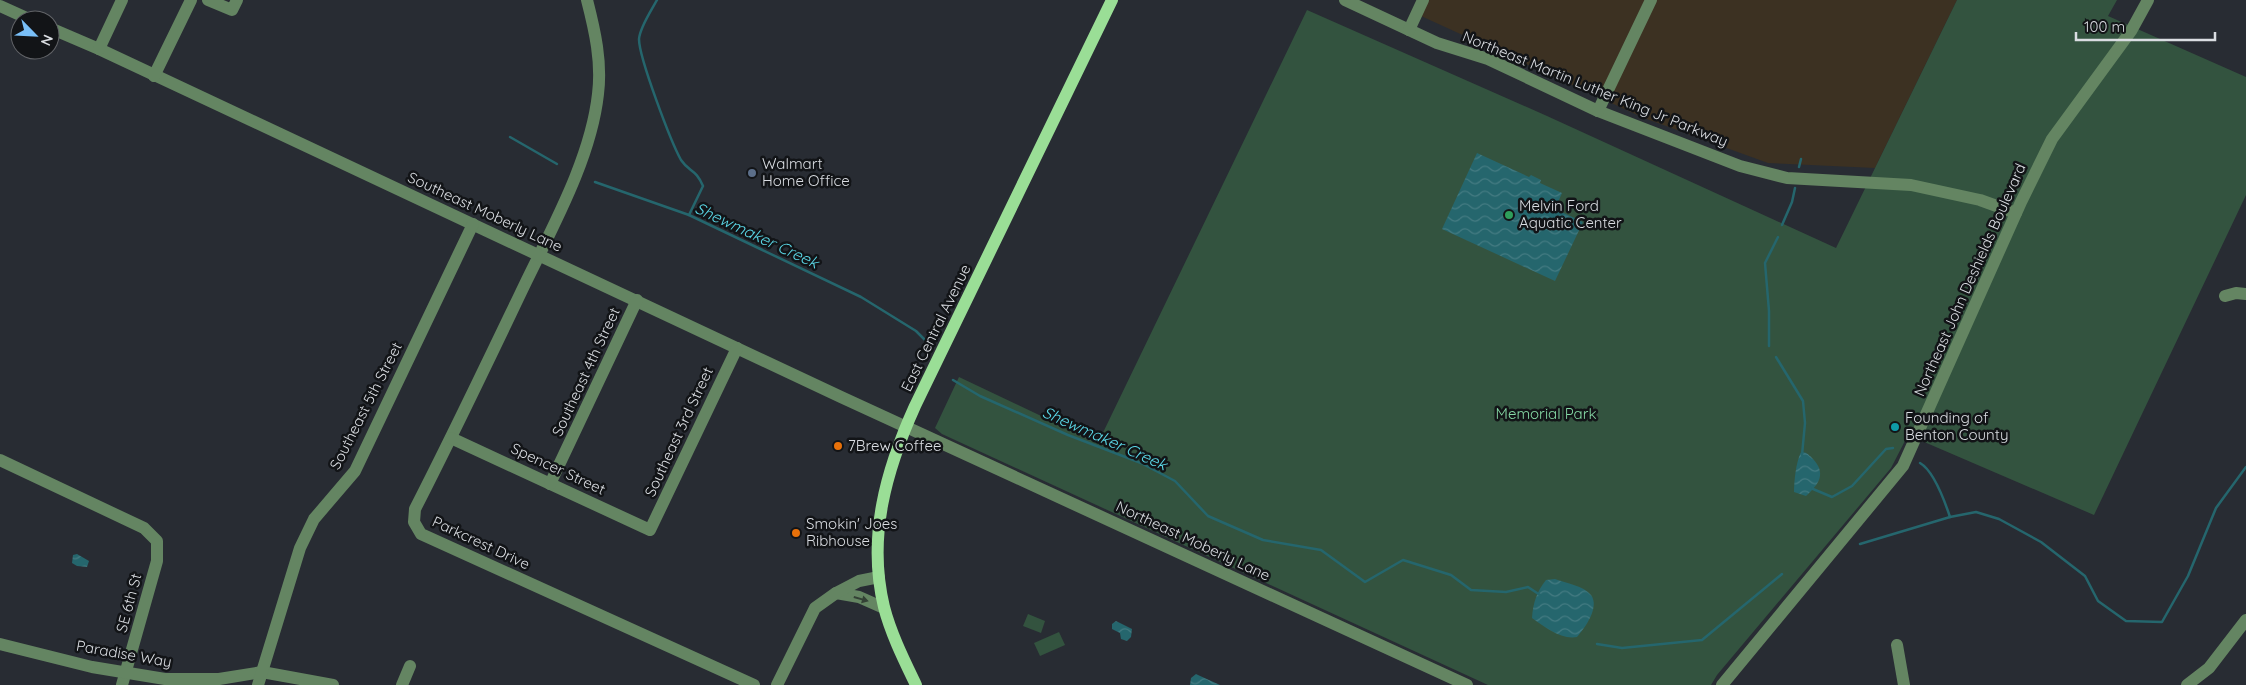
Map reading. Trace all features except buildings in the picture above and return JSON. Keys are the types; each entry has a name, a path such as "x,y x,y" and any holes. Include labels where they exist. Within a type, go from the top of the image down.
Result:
{"main road":[{"name":"East Central Avenue","path":"916,685 901,653 884,608 879,577 878,532 882,497 894,456 906,426 1112,0"}],"street":[{"path":"99,49 122,0"},
{"path":"154,76 191,0"},
{"path":"208,0 232,10 237,0"},
{"path":"540,254 586,148 595,112 598,93 598,56 587,0"},
{"name":"Northeast Martin Luther King Jr Parkway","path":"1345,0 1436,42 1488,59 1598,111 1740,166 1787,178 1911,185 1980,200 2016,213"},
{"path":"1409,30 1423,0"},
{"path":"1598,111 1651,0"},
{"name":"Northeast John Deshields Boulevard","path":"1722,685 1903,466 2016,213 2052,139 2126,38 2148,0"},
{"name":"Southeast Moberly Lane","path":"60,32 540,254 906,426"},
{"name":"Southeast 5th Street","path":"258,685 304,541 314,519 355,471 473,224"},
{"name":"Parkcrest Drive","path":"540,254 416,509 414,522 421,534 754,685"},
{"path":"2225,296 2236,293 2246,294"},
{"name":"Southeast 4th Street","path":"550,484 637,300"},
{"name":"Southeast 3rd Street","path":"650,530 737,348"},
{"name":"Northeast Moberly Lane","path":"906,426 1467,685"},
{"name":"Spencer Street","path":"451,438 650,530"},
{"name":"SE 6th St","path":"0,460 144,528 157,541 157,560 125,679"},
{"path":"777,685 815,608 836,593 859,581 879,577"},
{"path":"836,593 859,597 884,608"},
{"path":"2187,685 2209,668 2246,620"},
{"name":"Paradise Way","path":"0,644 125,679 219,679 262,672 322,681 333,685"},
{"path":"1897,645 1904,685"},
{"path":"402,685 410,666"}],"shaded area":[{"path":"1429,0 1957,0 1875,168 1768,163 1644,118 1421,16"}],"green space":[{"name":"Memorial Park","path":"1957,0 2117,0 2108,16 2246,77 2246,195 2094,515 1908,435 1891,468 1717,675 1711,685 1488,685 942,434 935,428 959,377 1098,443 1307,10 1547,116 1836,248"},
{"path":"1028,614 1045,621 1041,633 1023,626"},
{"path":"1059,632 1065,645 1040,656 1034,643"}],"water":[{"name":"Melvin Ford Aquatic Center","path":"1477,153 1529,177 1531,175 1541,180 1540,183 1562,193 1555,209 1583,222 1555,281 1442,229"},
{"path":"1801,452 1807,454 1817,463 1820,473 1818,483 1806,496 1794,492"},
{"path":"77,554 89,561 87,567 77,566 72,563 73,555"},
{"path":"1555,579 1584,589 1591,595 1593,600 1593,611 1577,637 1559,635 1532,618 1534,602 1540,588 1546,580"},
{"path":"1116,621 1132,629 1131,637 1127,641 1121,639 1120,633 1112,629 1112,624"},
{"path":"1196,674 1220,685 1190,685 1191,678"}],"waterway":[{"path":"657,0 641,29 640,49 656,100 676,150 681,160 698,176 703,186 689,215"},
{"name":"Shewmaker Creek","path":"510,137 557,164"},
{"path":"1799,167 1801,159"},
{"name":"Shewmaker Creek","path":"595,182 689,215 861,297 916,331 927,342"},
{"path":"1782,225 1792,202 1795,188"},
{"path":"1769,346 1769,311 1765,263 1778,237"},
{"path":"1776,357 1803,401 1805,423 1802,455"},
{"name":"Shewmaker Creek","path":"953,380 980,396 1068,435 1141,463 1175,481 1208,516 1263,540 1321,550 1365,582 1403,560 1451,575 1471,590 1506,592 1528,587 1540,595"},
{"path":"1812,486 1813,489 1832,497 1852,486 1886,449 1893,448"},
{"path":"1920,463 1934,480 1950,517"},
{"name":"Shewmaker Creek","path":"1860,544 1950,517 1976,512 1999,519 2041,542 2085,576 2098,601 2126,621 2162,622 2188,576 2216,508 2246,467"},
{"name":"Shewmaker Creek","path":"1597,644 1622,648 1702,640 1782,574"}],"place":[{"name":"Walmart Home Office","path":"752,173"},
{"name":"Melvin Ford Aquatic Center","path":"1509,215"},
{"name":"Founding of Benton County","path":"1895,427"},
{"name":"7Brew Coffee","path":"838,446"},
{"name":"Smokin' Joes Ribhouse","path":"796,533"}]}
